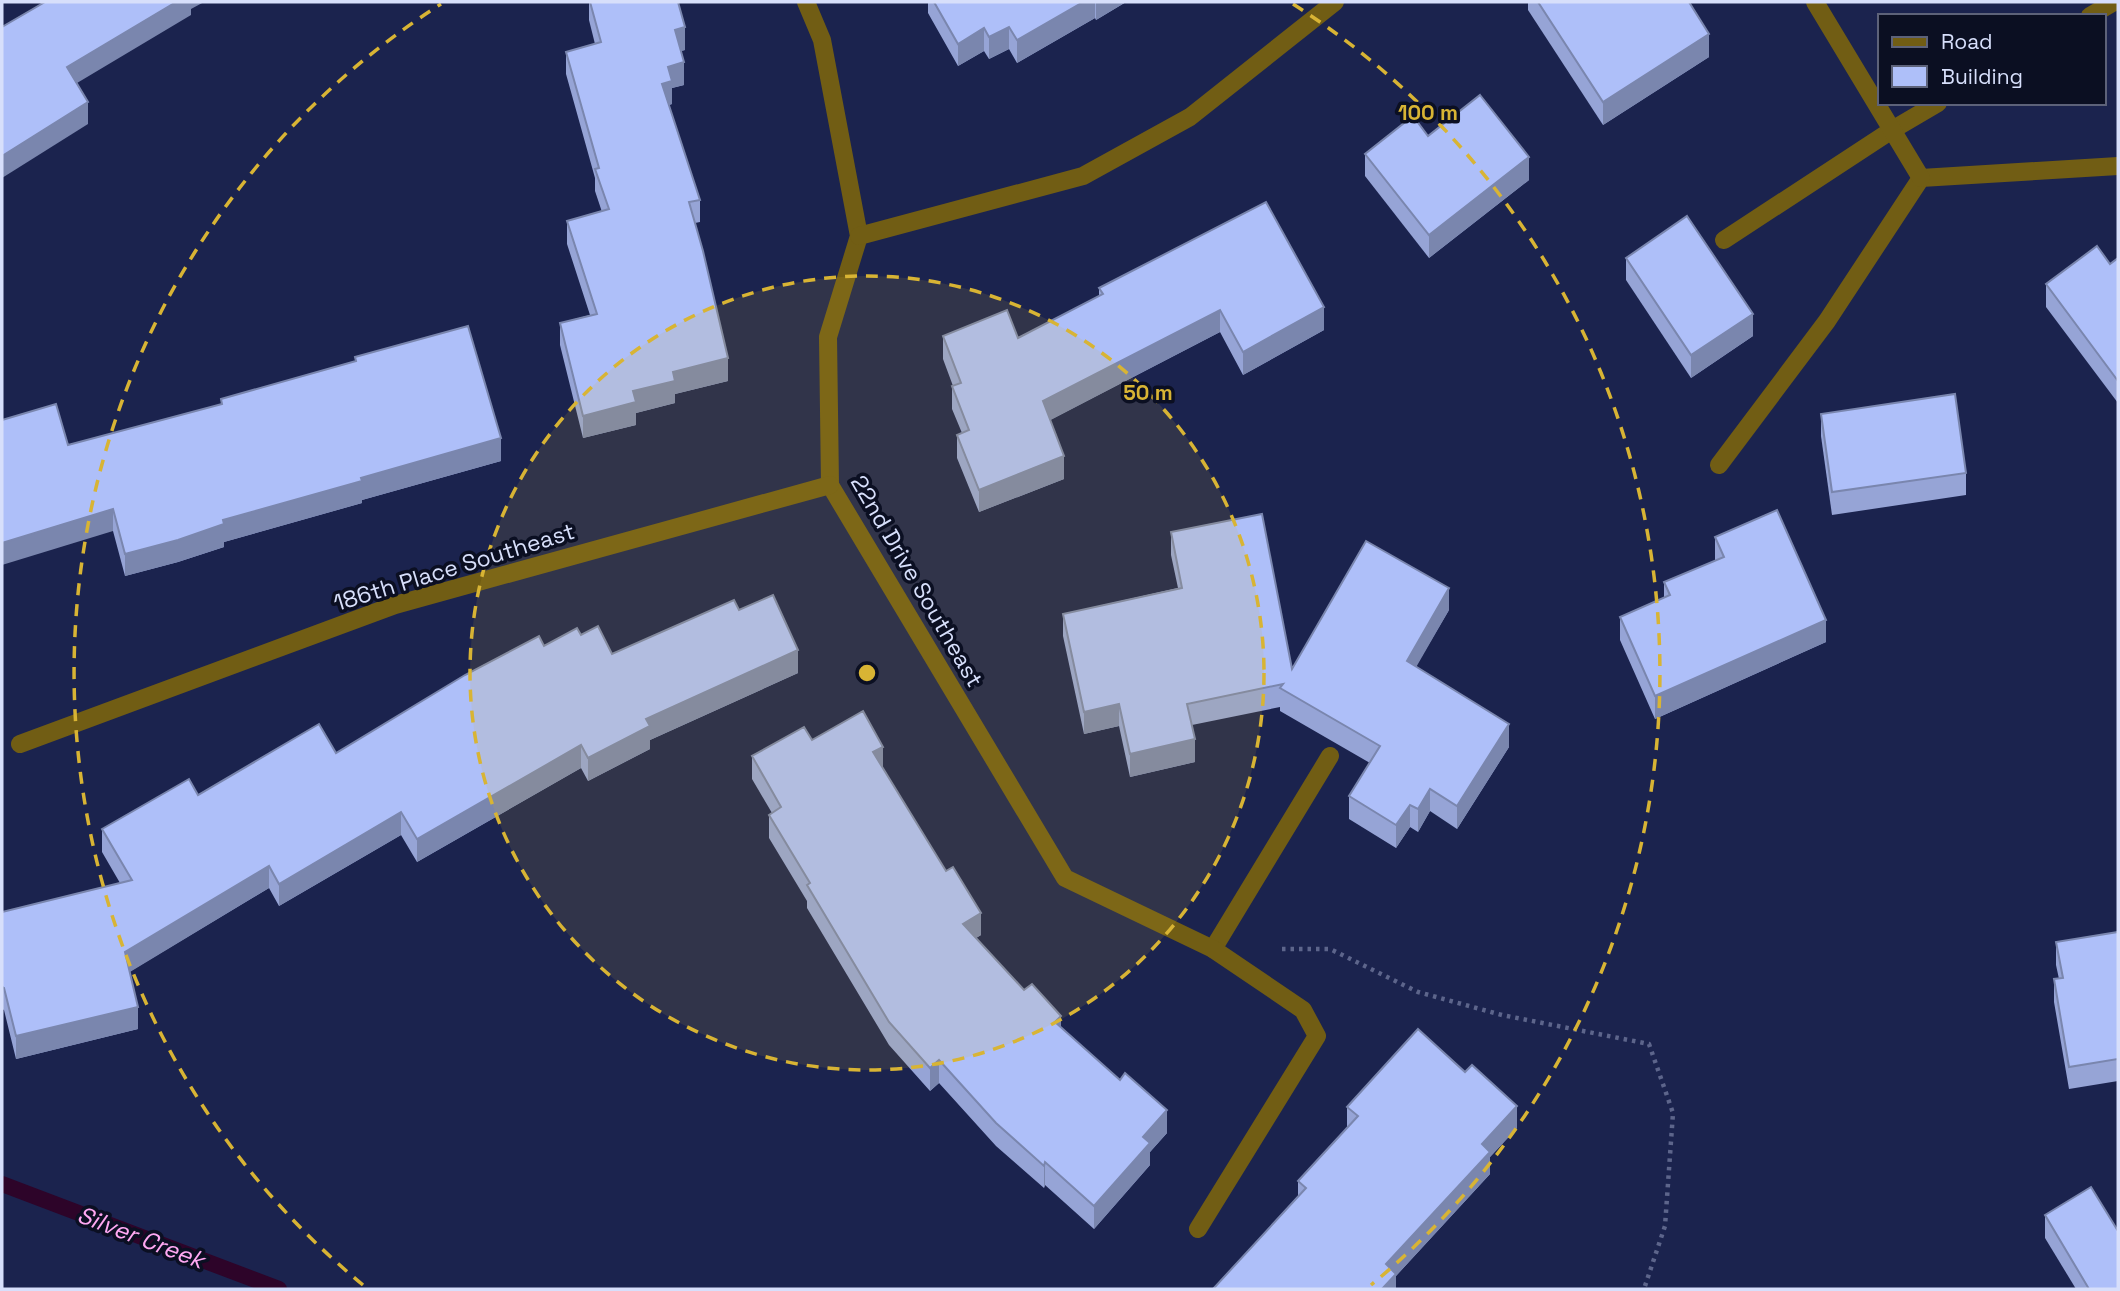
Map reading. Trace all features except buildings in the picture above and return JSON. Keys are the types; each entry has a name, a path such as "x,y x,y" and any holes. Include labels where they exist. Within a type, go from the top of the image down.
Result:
{"street":[{"name":"22nd Drive Southeast","path":"806,2 822,40 859,236 828,337 830,485 1065,877 1213,949 1303,1010 1317,1036 1198,1229"},
{"path":"859,236 1083,176 1190,117 1335,2"},
{"path":"1815,2 1921,178"},
{"path":"2093,14 2114,2"},
{"path":"1724,240 1935,105"},
{"path":"1921,178 2118,166"},
{"path":"1719,466 1827,321 1921,178"},
{"name":"186th Place Southeast","path":"20,744 395,605 830,485"},
{"path":"1213,949 1330,756"}],"path":[{"path":"1278,949 1330,949 1418,992 1502,1015 1649,1044 1673,1113 1665,1226 1644,1289"}],"waterway":[{"name":"Silver Creek","path":"2,1184 279,1289"}]}
